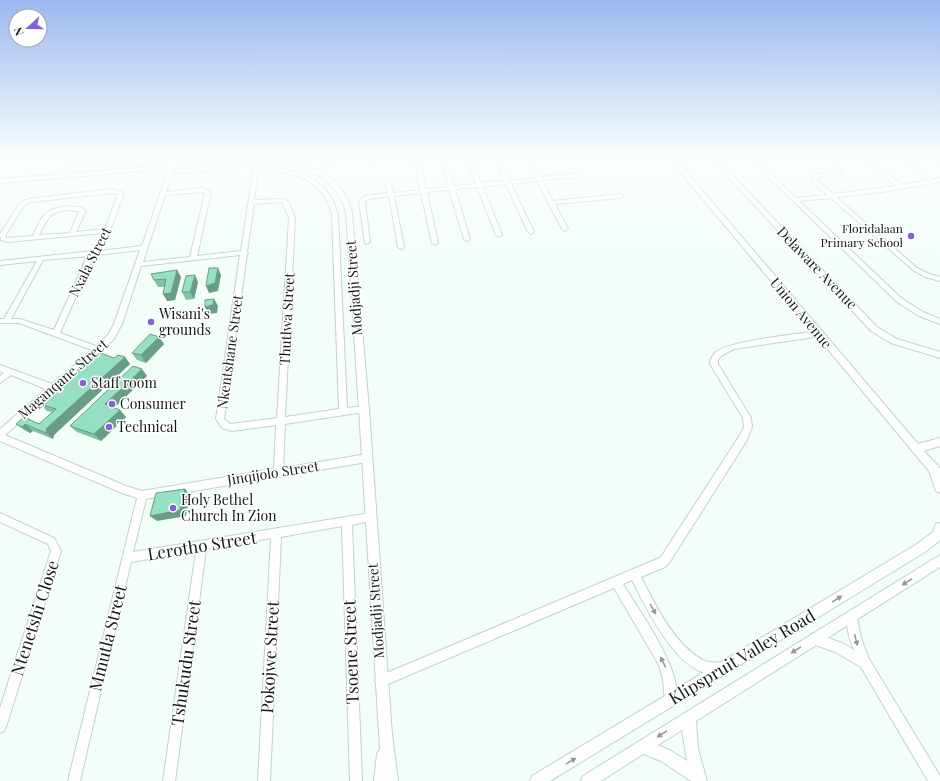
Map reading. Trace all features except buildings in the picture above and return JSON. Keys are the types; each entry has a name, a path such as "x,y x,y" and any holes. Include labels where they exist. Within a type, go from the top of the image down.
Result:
{"street":[{"name":"Nxala Street","path":"35,238 8,240 2,238 22,204 28,200 113,192"},
{"name":"Nxala Street","path":"56,333 89,259 96,253 106,231 122,194 120,192"},
{"path":"162,194 178,192"},
{"path":"193,259 208,192"},
{"name":"Nkentshane Street","path":"253,192 221,421 224,426 232,428 364,409"},
{"path":"326,192 335,211 343,413"},
{"name":"Modjadji Street","path":"340,192 348,208 364,409 385,735 391,781"},
{"path":"367,242 363,199 367,197 408,192"},
{"path":"424,192 435,243"},
{"path":"452,192 467,239"},
{"path":"483,192 499,235"},
{"path":"513,192 531,232"},
{"path":"546,192 565,229"},
{"name":"Union Avenue","path":"701,192 937,472 940,488"},
{"name":"Delaware Avenue","path":"745,192 874,329 894,341 940,355"},
{"path":"787,192 899,300 921,314 940,322"},
{"path":"828,192 915,269 927,276 940,279"},
{"path":"795,200 860,192"},
{"name":"Maganqane Street","path":"0,434 111,337 118,324 162,194"},
{"path":"391,194 401,247"},
{"path":"551,203 620,196"},
{"name":"Thutlwa Street","path":"252,202 281,200 286,203 292,218 282,422 278,471"},
{"path":"35,238 49,214 58,210 82,210 72,234"},
{"path":"35,238 106,231"},
{"path":"0,263 144,248"},
{"path":"139,264 245,253"},
{"path":"3,321 41,259"},
{"path":"3,321 20,321 98,349"},
{"path":"381,681 665,560 747,432 748,423 745,414 714,364 714,360 718,354 733,347 819,334"},
{"path":"0,368 53,388"},
{"path":"0,380 10,372"},
{"name":"Jinqijolo Street","path":"0,437 125,490 142,495 278,471 367,458"},
{"path":"916,449 940,442"},
{"name":"Mmutla Street","path":"74,781 142,495"},
{"name":"Ntenetshi Close","path":"0,516 51,541 56,551 0,727"},
{"name":"Lerotho Street","path":"128,558 370,517"},
{"name":"Tsoene Street","path":"347,522 356,781"},
{"name":"Klipspruit Valley Road","path":"537,781 921,548 937,536 940,528"},
{"name":"Pokojwe Street","path":"264,781 276,534"},
{"name":"Tshukudu Street","path":"169,781 202,546"},
{"name":"Klipspruit Valley Road","path":"588,781 940,561"},
{"path":"634,574 653,610 682,652 704,667 724,668"},
{"path":"616,582 664,662 669,680 671,700"},
{"path":"852,616 855,638 865,663 935,781"},
{"path":"814,639 838,647 865,663"},
{"path":"690,717 688,728 689,739 700,780"},
{"name":"Modjadji Street","path":"381,781 385,735"},
{"path":"642,747 657,751 672,758 700,780"}],"place":[{"name":"Floridalaan Primary School","path":"911,236"},
{"name":"Wisani's grounds","path":"151,322"},
{"name":"Staff room","path":"83,383"},
{"name":"Consumer","path":"112,404"},
{"name":"Technical","path":"109,427"},
{"name":"Holy Bethel Church In Zion","path":"173,508"}]}
